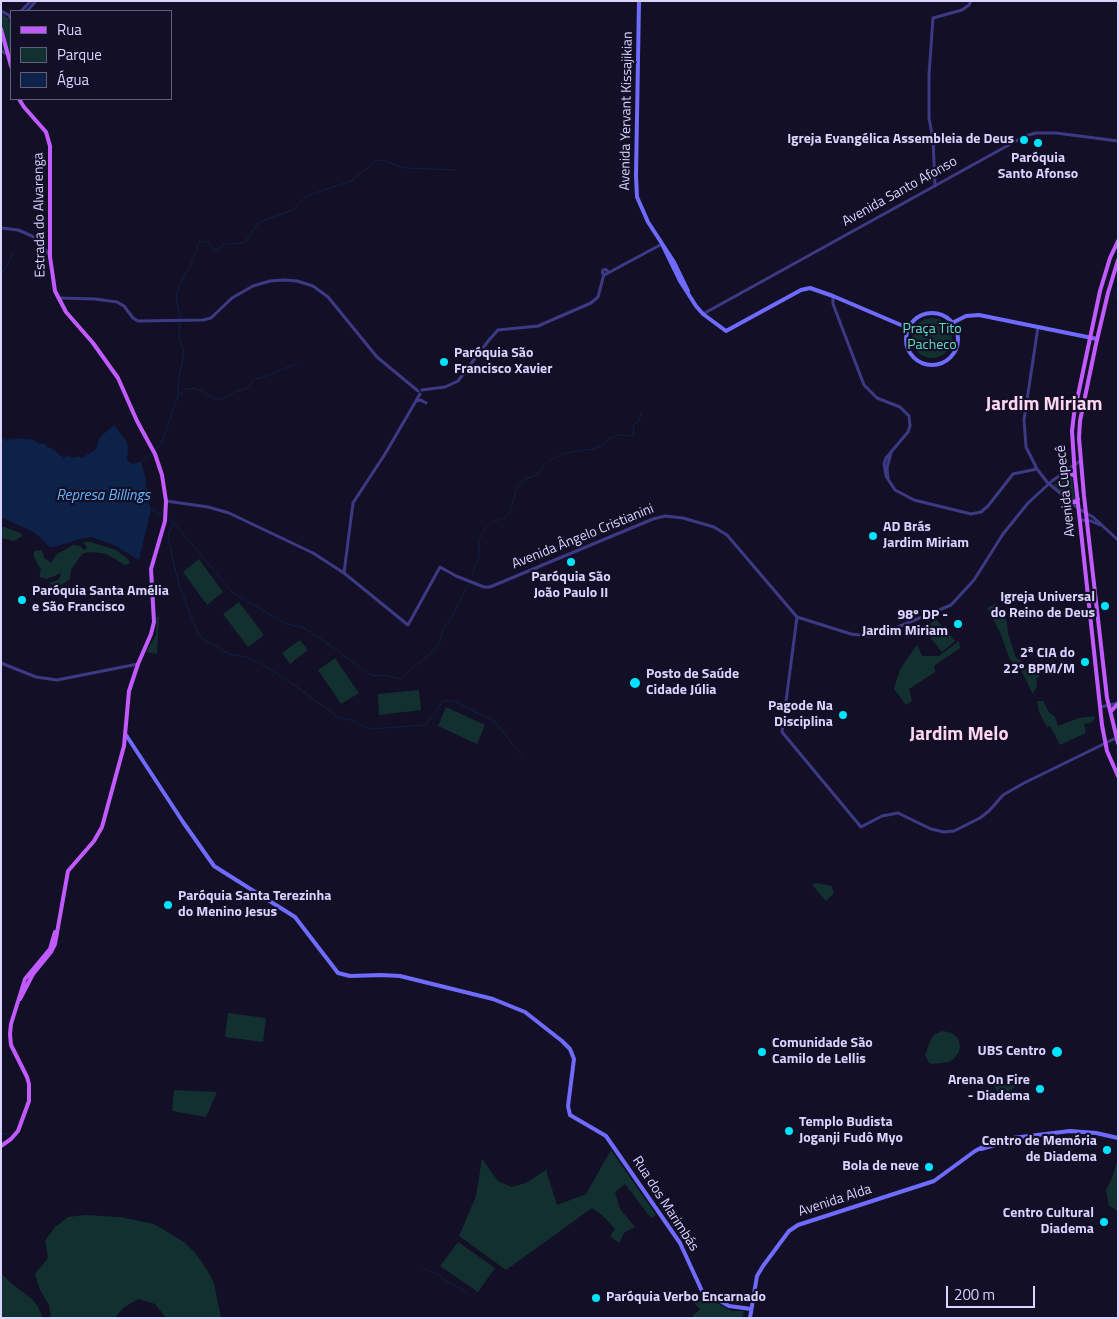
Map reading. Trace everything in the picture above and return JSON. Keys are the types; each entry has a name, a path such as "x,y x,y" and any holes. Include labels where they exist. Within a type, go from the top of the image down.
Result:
{"main road":[{"name":"Avenida Yervant Kissajikian","path":"639,1 636,190 640,205 690,296 703,314 726,331 802,290 810,288 833,296"},
{"path":"1,29 10,56"},
{"name":"Estrada do Alvarenga","path":"1,1146 11,1140 18,1131 29,1101 27,1077 13,1050 10,1034 13,1018 25,980 50,949 60,916 68,871 94,841 102,827 126,735 129,691 154,622 151,569 165,521 166,501 162,475 155,454 118,378 57,298 53,285 50,257 51,196 48,138 41,126 20,100"},
{"name":"Avenida Cupecê","path":"1118,241 1109,263 1090,337 1073,423 1075,476 1100,707 1105,744 1118,776"},
{"name":"Avenida Cupecê","path":"1117,741 1109,705 1086,513 1080,461 1080,421 1097,339 1118,260"},
{"path":"833,296 908,328"},
{"path":"927,313 939,314 952,323 958,336 954,351 947,360 933,364 919,361 911,354 906,342 908,328 914,319 927,313"},
{"path":"952,323 966,316 979,315 1097,339"},
{"path":"1061,474 1069,473 1075,476"},
{"path":"1070,502 1078,499"},
{"path":"1110,711 1118,703"},
{"name":"Rua dos Marimbás","path":"126,735 214,866 295,917 338,973 350,976 400,976 487,997 513,1006 536,1019 567,1046 574,1056 574,1069 568,1106 570,1115 606,1136 680,1243 700,1288 708,1296 729,1306 751,1309"},
{"name":"Avenida Alda","path":"750,1318 757,1276 794,1227 810,1220 934,1181 975,1151 1001,1139 1070,1131 1096,1133 1118,1138"},
{"name":"Avenida Alda","path":"975,1151 1024,1136"},
{"path":"993,1145 1001,1139"},
{"path":"696,1276 702,1273"}],"street":[{"path":"24,10 36,1"},
{"path":"935,184 932,139 928,118 933,18 958,11 971,2"},
{"path":"1,11 10,15"},
{"path":"1,51 10,56"},
{"name":"Avenida Santo Afonso","path":"703,314 935,184 1033,133 1050,133 1118,142"},
{"path":"932,139 1007,139 1015,141"},
{"path":"1,228 25,233 44,247 50,249"},
{"path":"420,392 445,387 458,381 492,335 498,330 538,326 591,304 598,297 606,274 662,244"},
{"path":"44,247 50,257"},
{"path":"57,298 96,299 117,302 128,309 133,318 138,321 203,320 211,318 236,294 253,286 270,281 284,280 305,283 321,290 373,353 420,392"},
{"path":"833,296 833,304 864,385 877,398 900,407 909,416 910,426 908,432 886,458 884,469 889,482 895,490 907,498 971,514 981,512 988,506 1013,474 1037,469"},
{"path":"1038,326 1023,426 1026,447 1037,469 1049,484 1079,509 1093,517 1118,540"},
{"path":"344,574 352,503 386,454 420,392"},
{"path":"416,401 421,400 426,403"},
{"path":"1080,461 1061,474 1028,503 1003,534 974,580 947,607 881,634 869,636 851,634 797,617 782,732 861,827 886,815 901,813 931,829 944,832 954,831 984,815 1004,795 1024,783 1105,744 1117,741"},
{"path":"166,501 216,508 246,520 320,556 344,574"},
{"name":"Avenida Ângelo Cristianini","path":"344,574 408,625 440,567 456,576 484,587 490,587 639,524 671,516 703,522 727,535 797,617"},
{"path":"1080,520 1087,520 1100,525"},
{"path":"1,663 36,677 57,680 138,664"},
{"path":"1100,707 1118,703"}],"green space":[{"path":"1,12 8,18 10,24 10,54 1,50"},
{"name":"Praça Tito Pacheco","path":"932,318 946,324 952,338 946,352 932,358 918,352 912,338 918,324"},
{"path":"1066,475 1071,475 1072,478 1075,499 1073,501 1053,485"},
{"path":"1,526 21,533 22,536 14,541 1,538"},
{"path":"83,542 90,542 116,550 127,558 130,563 125,565 106,554 84,553 71,570 70,579 60,586 54,586 49,583 58,580 61,573 47,579 39,577 41,570 34,557 34,551 41,550 44,558 51,563 57,554 73,545 80,546 84,550 87,548"},
{"path":"199,559 223,592 207,605 183,572"},
{"path":"239,602 264,635 248,647 223,614"},
{"path":"996,603 1007,622 1008,633 1016,658 1028,670 1036,670 1040,676 1036,679 1037,686 1033,694 1019,666 1010,660 1000,632 987,608"},
{"path":"157,617 159,617 157,654 146,652 156,635"},
{"path":"936,619 955,641 942,652 923,629"},
{"path":"300,640 308,650 290,664 282,653"},
{"path":"959,641 960,648 934,666 935,672 909,689 912,701 906,705 894,689 900,669 917,645 922,656 939,656"},
{"path":"335,658 359,693 341,704 318,670"},
{"path":"419,690 421,710 379,715 378,694"},
{"path":"1037,701 1043,701 1049,712 1055,717 1058,726 1079,718 1095,716 1095,718 1091,723 1084,724 1086,733 1060,745 1050,726 1047,727 1039,712"},
{"path":"446,707 485,725 477,744 438,726"},
{"path":"816,883 832,886 834,893 826,901 812,885"},
{"path":"228,1013 266,1018 263,1042 225,1037"},
{"path":"943,1031 952,1033 958,1038 959,1052 949,1062 929,1063 925,1055 931,1039 935,1034"},
{"path":"994,1085 1017,1085 1000,1099"},
{"path":"174,1090 217,1092 206,1117 172,1111"},
{"path":"611,1150 656,1215 651,1218 625,1184 615,1192 620,1209 635,1227 624,1233 619,1243 610,1236 615,1229 603,1216 592,1208 506,1270 459,1236 476,1196 482,1159 498,1181 511,1187 526,1183 546,1170 557,1205 586,1194"},
{"path":"1118,1159 1118,1211 1109,1206 1106,1190"},
{"path":"85,1215 120,1217 154,1224 184,1242 196,1254 214,1283 221,1318 166,1318 155,1304 138,1299 123,1308 115,1318 51,1318 49,1305 40,1290 35,1274 48,1258 45,1241 55,1227 68,1217"},
{"path":"458,1242 495,1268 478,1292 440,1266"},
{"path":"1,1273 32,1299 43,1318 1,1318"},
{"path":"697,1293 732,1311 744,1311 742,1318 691,1318 700,1309 690,1299"}],"water":[{"name":"Represa Billings","path":"114,425 126,440 128,448 127,460 132,464 141,462 145,476 148,501 151,509 139,560 114,545 91,537 50,547 35,533 1,517 2,438 7,441 11,438 12,440 16,438 33,440 46,444 46,446 60,456 62,455 64,459 65,455 82,458 96,449 100,437"}],"waterway":[{"path":"155,451 163,440 178,396 183,349 179,337 180,316 176,299 178,290 190,267 199,242 204,241 210,244 215,251 224,244 243,243 258,223 292,211 304,198 312,194 351,181 376,161 382,160 405,168 456,170"},
{"path":"1,272 5,269 14,252"},
{"path":"1118,286 1114,295 1118,300"},
{"path":"180,395 185,389 195,388 216,399 222,399 236,391 246,389 254,379 264,377 298,363"},
{"path":"1118,380 1118,387"},
{"path":"549,460 565,453 601,446 610,438 618,435 632,436 634,433 633,425 639,421 641,413"},
{"path":"141,462 152,453"},
{"path":"472,575 479,558 479,540 483,532 491,522 505,518 510,513 517,486 525,479 537,475 544,466"},
{"path":"151,509 162,516"},
{"path":"169,517 233,593 286,624 302,627 372,676 383,675 400,679 434,650 440,642 443,628 449,622 468,585"},
{"path":"174,523 169,531 168,538 179,585 198,634 202,638 229,654 246,657 262,664 339,718 351,720 371,729 426,725 443,701 453,701 495,722 524,758"},
{"path":"1,1133 8,1135"},
{"path":"422,1265 425,1269 462,1289 468,1295"}],"place":[{"name":"Igreja Evangélica Assembleia de Deus","path":"1024,140"},
{"name":"Paróquia Santo Afonso","path":"1038,143"},
{"name":"Paróquia São Francisco Xavier","path":"444,362"},
{"name":"AD Brás Jardim Miriam","path":"873,536"},
{"name":"Paróquia São João Paulo II","path":"571,562"},
{"name":"Paróquia Santa Amélia e São Francisco","path":"22,600"},
{"name":"Igreja Universal do Reino de Deus","path":"1105,606"},
{"name":"98º DP - Jardim Miriam","path":"958,624"},
{"name":"2ª CIA do 22º BPM/M","path":"1085,662"},
{"name":"Posto de Saúde Cidade Júlia","path":"635,683"},
{"name":"Pagode Na Disciplina","path":"843,715"},
{"name":"Paróquia Santa Terezinha do Menino Jesus","path":"168,905"},
{"name":"Comunidade São Camilo de Lellis","path":"762,1052"},
{"name":"UBS Centro","path":"1057,1052"},
{"name":"Arena On Fire - Diadema","path":"1040,1089"},
{"name":"Templo Budista Joganji Fudô Myo","path":"789,1131"},
{"name":"Centro de Memória de Diadema","path":"1107,1150"},
{"name":"Bola de neve","path":"929,1167"},
{"name":"Centro Cultural Diadema","path":"1104,1222"},
{"name":"Paróquia Verbo Encarnado","path":"596,1298"}],"district":[{"name":"Jardim Miriam","path":"1044,405"},
{"name":"Jardim Melo","path":"959,735"}]}
